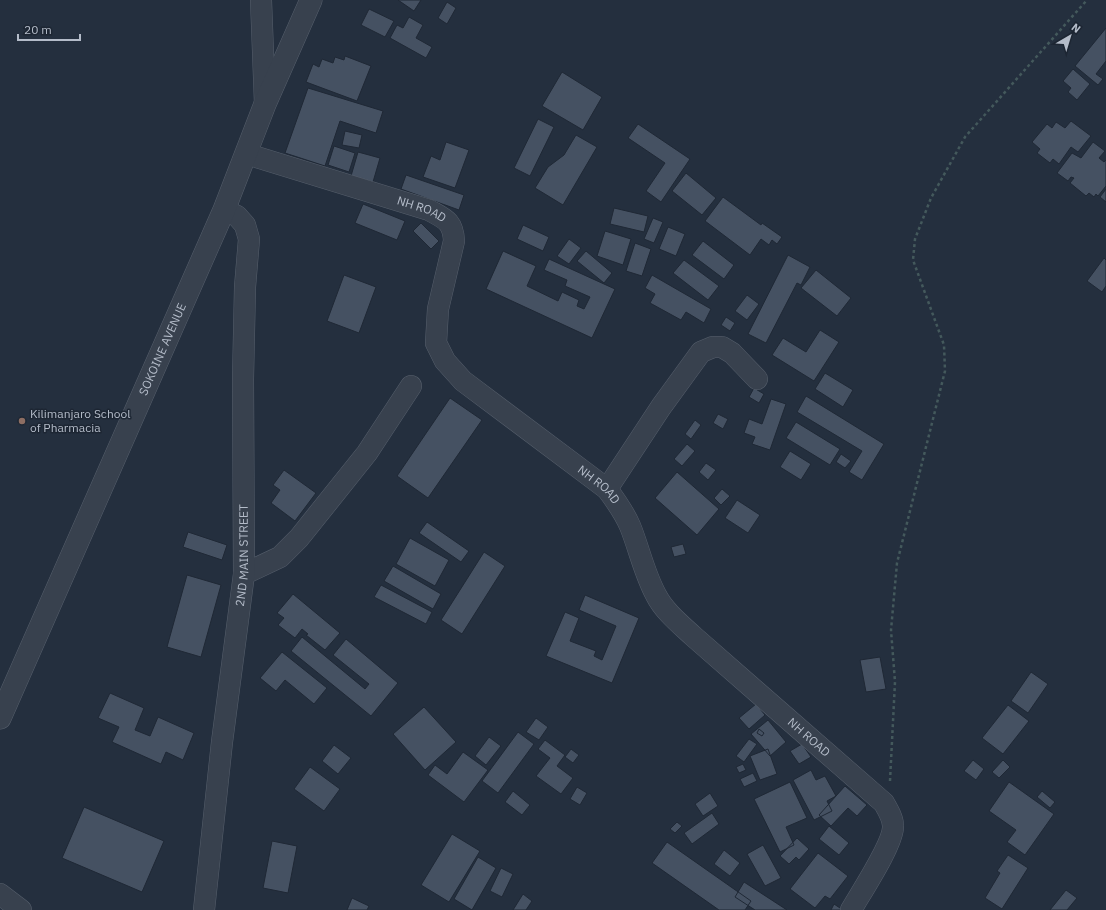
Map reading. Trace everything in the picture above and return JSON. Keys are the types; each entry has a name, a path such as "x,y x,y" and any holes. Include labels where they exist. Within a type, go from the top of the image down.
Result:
{"street":[{"path":"261,0 264,104"},
{"name":"SOKOINE AVENUE","path":"0,718 224,210 247,154 264,104 311,0"},
{"name":"NH ROAD","path":"247,154 429,210 447,220 453,230 454,241 438,309 436,343 445,361 464,381 608,489 621,508 629,524 650,583 656,596 665,608 693,636 884,803 891,817 893,827 886,847 851,910"},
{"name":"2ND MAIN STREET","path":"204,910 222,742 244,574 243,379 249,239 245,225 237,216 224,210"},
{"path":"608,489 661,407 701,352 713,347 722,347 732,353 758,379"},
{"path":"244,574 280,557 299,538 367,453 411,386"},
{"path":"0,894 21,910"}],"path":[{"path":"884,803 890,780 894,727 895,682 891,630 897,563 945,371 944,345 913,260 914,239 931,198 965,137 1087,0"}],"building":[{"path":"398,0 421,0 414,11"},
{"path":"447,2 456,8 447,24 438,18"},
{"path":"369,9 394,21 385,37 361,25"},
{"path":"409,17 423,25 416,38 432,47 426,58 390,38 397,25 403,28"},
{"path":"1106,28 1106,61 1096,74 1103,79 1098,85 1075,66"},
{"path":"345,56 371,66 357,101 306,82 313,64 319,67 322,59 333,63 335,57 344,60"},
{"path":"1073,69 1090,84 1077,100 1068,92 1071,88 1063,81"},
{"path":"562,72 602,97 583,130 542,106"},
{"path":"308,88 383,111 376,133 340,121 325,166 285,153"},
{"path":"538,119 554,127 530,176 514,168"},
{"path":"1071,121 1091,136 1078,152 1071,147 1059,164 1053,159 1050,163 1037,153 1040,149 1032,142 1047,124 1052,128 1056,122 1065,128"},
{"path":"638,124 690,159 661,202 646,191 665,163 628,138"},
{"path":"345,131 362,135 359,148 342,145"},
{"path":"576,135 597,147 563,205 535,188 548,167 564,155"},
{"path":"446,142 469,150 455,188 423,177 431,156 440,160"},
{"path":"1093,142 1105,151 1099,158 1104,162 1106,160 1106,186 1098,196 1096,194 1094,197 1089,193 1086,196 1070,183 1074,178 1071,177 1068,181 1057,173 1072,153 1081,158"},
{"path":"334,146 355,153 349,172 328,165"},
{"path":"358,152 380,158 373,182 351,176"},
{"path":"686,173 716,198 702,215 672,191"},
{"path":"406,175 464,195 459,210 401,189"},
{"path":"1106,189 1106,202 1100,197"},
{"path":"723,197 761,225 762,223 782,237 777,244 772,240 769,245 761,239 750,255 705,221"},
{"path":"363,204 405,221 397,240 355,223"},
{"path":"614,208 648,216 644,232 610,224"},
{"path":"653,218 663,222 654,243 644,239"},
{"path":"421,223 439,241 431,249 413,231"},
{"path":"523,225 549,237 543,251 517,239"},
{"path":"668,227 685,234 676,256 659,249"},
{"path":"605,231 631,239 623,265 597,256"},
{"path":"569,239 581,248 569,264 557,256"},
{"path":"703,241 734,265 724,279 692,255"},
{"path":"635,243 651,249 642,276 626,271"},
{"path":"503,251 536,266 527,286 558,301 562,292 579,300 577,306 584,309 590,297 565,286 567,280 544,270 549,259 615,289 592,338 486,289"},
{"path":"586,251 612,273 604,283 577,261"},
{"path":"788,255 810,267 801,285 797,283 766,343 748,334"},
{"path":"1104,258 1106,260 1106,286 1102,292 1087,281"},
{"path":"684,260 719,286 708,300 673,273"},
{"path":"816,270 851,298 837,316 801,288"},
{"path":"344,275 376,287 359,333 327,321"},
{"path":"652,275 711,309 704,323 686,312 681,320 650,303 655,294 645,288"},
{"path":"747,295 759,304 747,320 735,311"},
{"path":"726,317 735,323 730,331 721,325"},
{"path":"820,330 839,342 814,381 772,355 783,338 806,352"},
{"path":"825,373 853,390 843,407 815,389"},
{"path":"754,388 764,394 759,403 749,397"},
{"path":"806,396 884,444 862,480 849,472 862,451 797,412"},
{"path":"450,398 482,420 428,498 397,476"},
{"path":"771,399 786,404 770,450 752,444 755,437 744,433 749,419 762,424"},
{"path":"718,414 728,419 723,429 713,423"},
{"path":"695,420 701,425 691,439 685,434"},
{"path":"796,422 840,449 830,465 786,438"},
{"path":"687,444 695,451 682,466 674,459"},
{"path":"790,451 811,464 801,480 780,467"},
{"path":"841,454 851,461 845,468 836,462"},
{"path":"706,463 716,470 708,480 699,472"},
{"path":"284,470 316,493 295,521 271,503 280,490 273,485"},
{"path":"677,472 719,509 697,535 655,498"},
{"path":"722,489 730,496 721,505 714,498"},
{"path":"737,500 760,515 748,533 725,518"},
{"path":"427,522 469,551 461,562 419,533"},
{"path":"188,532 227,545 222,560 183,547"},
{"path":"410,538 449,560 435,586 396,564"},
{"path":"683,544 686,554 674,557 671,547"},
{"path":"484,552 505,566 462,634 441,620"},
{"path":"393,566 441,594 433,609 384,581"},
{"path":"187,575 221,585 201,657 167,647"},
{"path":"381,585 432,612 426,624 374,597"},
{"path":"293,594 340,633 325,650 306,635 308,634 302,629 295,638 278,625 284,618 277,613"},
{"path":"585,595 639,618 612,683 546,656 565,612 579,618 570,641 596,651 594,656 602,660 616,626 579,610"},
{"path":"302,637 365,689 369,684 333,655 346,639 398,683 371,716 291,651"},
{"path":"282,652 327,688 314,704 285,680 276,691 260,678"},
{"path":"880,657 886,689 866,692 860,660"},
{"path":"1031,672 1048,684 1028,713 1011,701"},
{"path":"110,693 144,708 135,730 150,736 158,717 194,733 183,760 166,752 161,764 112,742 119,727 98,718"},
{"path":"756,704 765,715 749,729 739,718"},
{"path":"1008,705 1029,721 1003,754 982,738"},
{"path":"424,707 456,742 425,770 393,734"},
{"path":"536,718 548,727 539,740 526,732"},
{"path":"768,720 786,742 770,756 751,734"},
{"path":"759,729 764,733 762,736 757,733"},
{"path":"518,732 534,744 498,793 482,781"},
{"path":"489,737 501,746 486,765 475,756"},
{"path":"749,739 757,744 744,762 736,756"},
{"path":"545,740 565,755 557,766 573,778 561,794 536,776 550,758 538,749"},
{"path":"802,744 811,757 799,764 790,751"},
{"path":"334,745 351,758 338,774 322,761"},
{"path":"571,749 579,755 573,763 565,757"},
{"path":"768,749 777,774 760,780 750,756"},
{"path":"463,752 488,770 464,802 428,775 435,765 447,774"},
{"path":"973,760 984,769 976,780 964,771"},
{"path":"1003,760 1010,767 999,778 992,772"},
{"path":"743,764 746,770 739,773 736,767"},
{"path":"310,767 340,789 324,811 294,789"},
{"path":"811,770 816,780 825,776 836,796 827,801 832,811 814,820 793,780"},
{"path":"753,773 757,781 744,787 740,779"},
{"path":"790,782 807,818 786,827 794,845 780,852 754,799"},
{"path":"1009,782 1054,814 1025,855 1007,842 1016,830 989,811"},
{"path":"845,786 867,805 857,816 848,808 831,826 819,815"},
{"path":"577,787 587,793 580,805 570,799"},
{"path":"513,791 530,805 522,815 505,802"},
{"path":"1042,791 1055,802 1050,808 1037,797"},
{"path":"710,793 718,806 703,816 695,804"},
{"path":"84,807 164,841 142,892 62,858"},
{"path":"712,813 719,824 692,844 684,833"},
{"path":"677,822 682,826 675,833 670,829"},
{"path":"829,826 849,843 839,855 819,839"},
{"path":"452,834 480,851 449,902 421,885"},
{"path":"797,838 809,849 799,860 796,857 789,864 780,856"},
{"path":"272,841 297,846 288,893 263,888"},
{"path":"667,842 751,901 745,910 719,910 652,863"},
{"path":"763,845 781,878 765,886 747,854"},
{"path":"724,850 740,863 730,876 714,864"},
{"path":"818,853 848,876 830,899 825,896 815,908 790,889"},
{"path":"1008,855 1028,868 1002,909 985,898 1000,873 997,871"},
{"path":"478,857 496,868 472,910 454,899"},
{"path":"501,868 513,874 502,897 490,891"},
{"path":"744,882 787,910 755,910 735,897"},
{"path":"1066,890 1077,898 1067,910 1050,910"},
{"path":"523,894 532,901 526,910 513,910"},
{"path":"352,898 369,906 367,910 347,910"},
{"path":"834,904 843,910 831,910"}],"place":[{"name":"Kilimanjaro School of Pharmacia","path":"22,421"}]}
